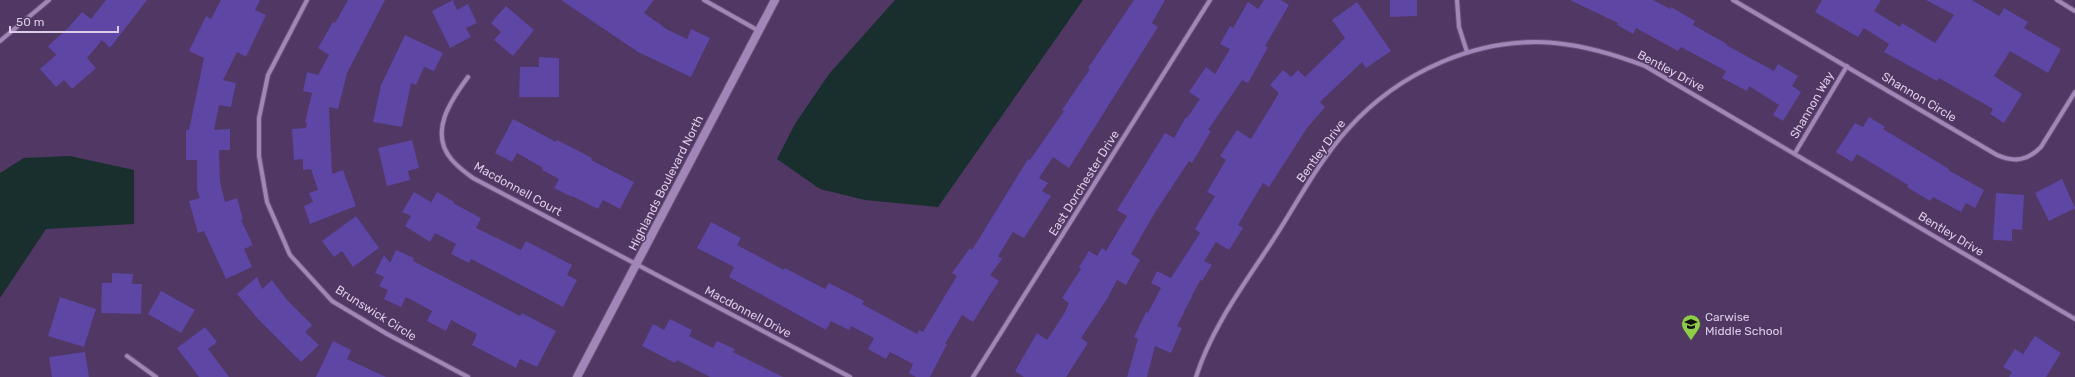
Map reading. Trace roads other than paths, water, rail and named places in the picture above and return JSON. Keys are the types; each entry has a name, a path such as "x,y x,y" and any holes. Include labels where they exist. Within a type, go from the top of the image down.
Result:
{"street":[{"path":"0,40 50,0"},
{"name":"Brunswick Circle","path":"307,0 268,75 259,118 259,156 267,202 290,255 332,301 387,334 468,377"},
{"path":"704,0 759,31"},
{"name":"Highlands Boulevard North","path":"577,377 775,0"},
{"name":"East Dorchester Drive","path":"974,377 1210,0"},
{"path":"1456,0 1459,27 1467,52"},
{"name":"Shannon Circle","path":"1733,0 1997,155 2010,160 2022,160 2041,147 2075,92"},
{"path":"2057,0 2075,10"},
{"name":"Bentley Drive","path":"1196,377 1214,333 1328,155 1344,134 1370,106 1400,84 1446,60 1467,52 1534,42 1576,46 1610,53 1645,66 2075,319"},
{"name":"Shannon Way","path":"1795,154 1847,66"},
{"name":"Macdonnell Court","path":"468,77 450,102 444,119 441,138 446,151 452,160 473,178 637,265"},
{"name":"Macdonnell Drive","path":"637,265 850,377"},
{"path":"128,356 156,377"}],"place":[{"name":"Carwise Middle School","path":"1691,341"}]}
